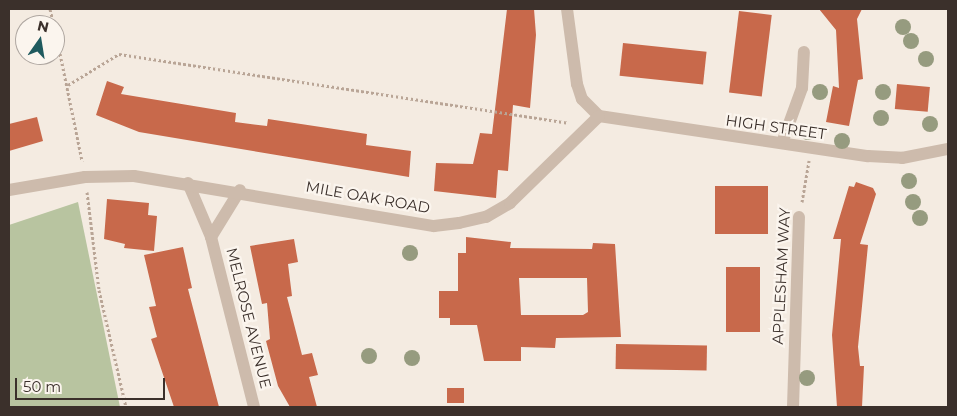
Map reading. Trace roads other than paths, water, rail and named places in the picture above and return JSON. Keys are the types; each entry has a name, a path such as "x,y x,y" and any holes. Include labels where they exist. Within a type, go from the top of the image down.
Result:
{"street":[{"path":"567,9 577,84 582,99 598,116"},
{"path":"782,143 802,88 804,52"},
{"name":"MILE OAK ROAD","path":"9,190 86,177 134,176 240,190 434,226 460,223 486,217 510,203 586,131 598,116"},
{"name":"HIGH STREET","path":"598,116 812,148 902,158 948,149"},
{"name":"MELROSE AVENUE","path":"188,183 211,237 254,407"},
{"name":"MELROSE AVENUE","path":"211,237 240,190"},
{"name":"APPLESHAM WAY","path":"793,407 799,217"}]}
